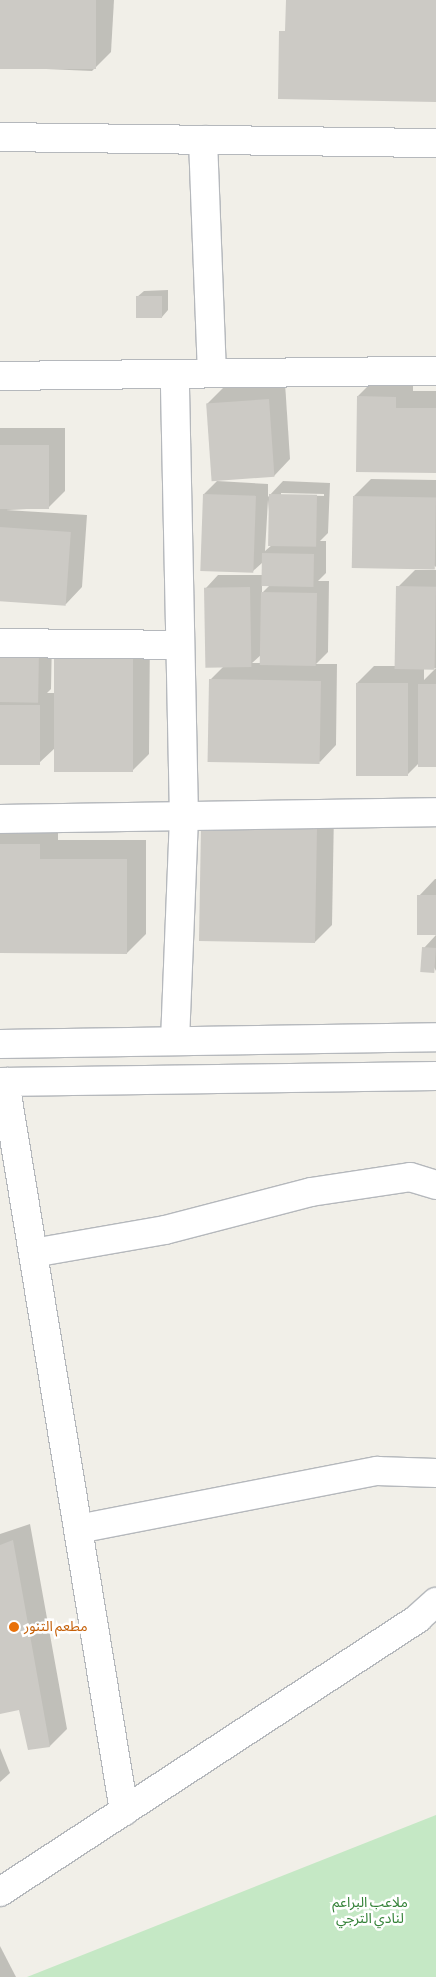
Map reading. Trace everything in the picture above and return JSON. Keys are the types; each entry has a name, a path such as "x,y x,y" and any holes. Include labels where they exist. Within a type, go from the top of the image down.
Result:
{"street":[{"path":"0,137 436,143"},
{"path":"203,140 212,373"},
{"path":"0,376 436,371"},
{"path":"175,1041 184,817 176,374"},
{"path":"0,643 180,645"},
{"path":"0,819 436,812"},
{"path":"0,1044 436,1037"},
{"path":"124,1811 33,1253 3,1082 436,1076"},
{"path":"33,1253 165,1230 311,1192 410,1178 436,1185"},
{"path":"78,1529 377,1471 436,1473"},
{"path":"0,1892 427,1610 436,1597"}],"green space":[{"name":"ملاعب البراعم لنادي الترجي","path":"436,1815 436,1977 27,1977"}],"building":[{"path":"0,0 96,0 96,69 0,69"},
{"path":"286,0 436,0 436,102 278,99 279,31 285,31"},
{"path":"136,296 162,296 162,318 136,318"},
{"path":"357,396 396,397 396,408 436,408 436,473 356,472"},
{"path":"269,399 274,477 212,481 206,403"},
{"path":"0,445 49,445 49,509 0,509"},
{"path":"203,494 256,496 253,573 200,571"},
{"path":"269,494 317,495 316,547 268,546"},
{"path":"353,496 436,497 435,569 352,568"},
{"path":"0,527 71,532 66,606 0,601"},
{"path":"262,553 314,554 313,587 261,586"},
{"path":"396,586 436,587 435,670 395,669"},
{"path":"250,587 251,667 205,668 204,588"},
{"path":"261,592 317,593 316,666 260,665"},
{"path":"54,647 133,647 133,772 54,772"},
{"path":"0,650 39,651 38,703 0,702"},
{"path":"209,679 321,681 320,764 208,762"},
{"path":"356,683 408,683 408,776 356,776"},
{"path":"418,684 436,684 436,767 418,767"},
{"path":"0,705 40,705 40,765 0,765"},
{"path":"201,826 317,828 315,943 199,941"},
{"path":"0,844 40,844 40,859 127,859 127,954 0,953"},
{"path":"417,895 436,895 436,935 417,935"},
{"path":"422,947 436,948 434,973 420,972"},
{"name":"مطعم التنور","path":"13,1540 50,1747 28,1750 19,1710 0,1714 0,1545"}],"place":[{"name":"مطعم التنور","path":"14,1627"}]}
